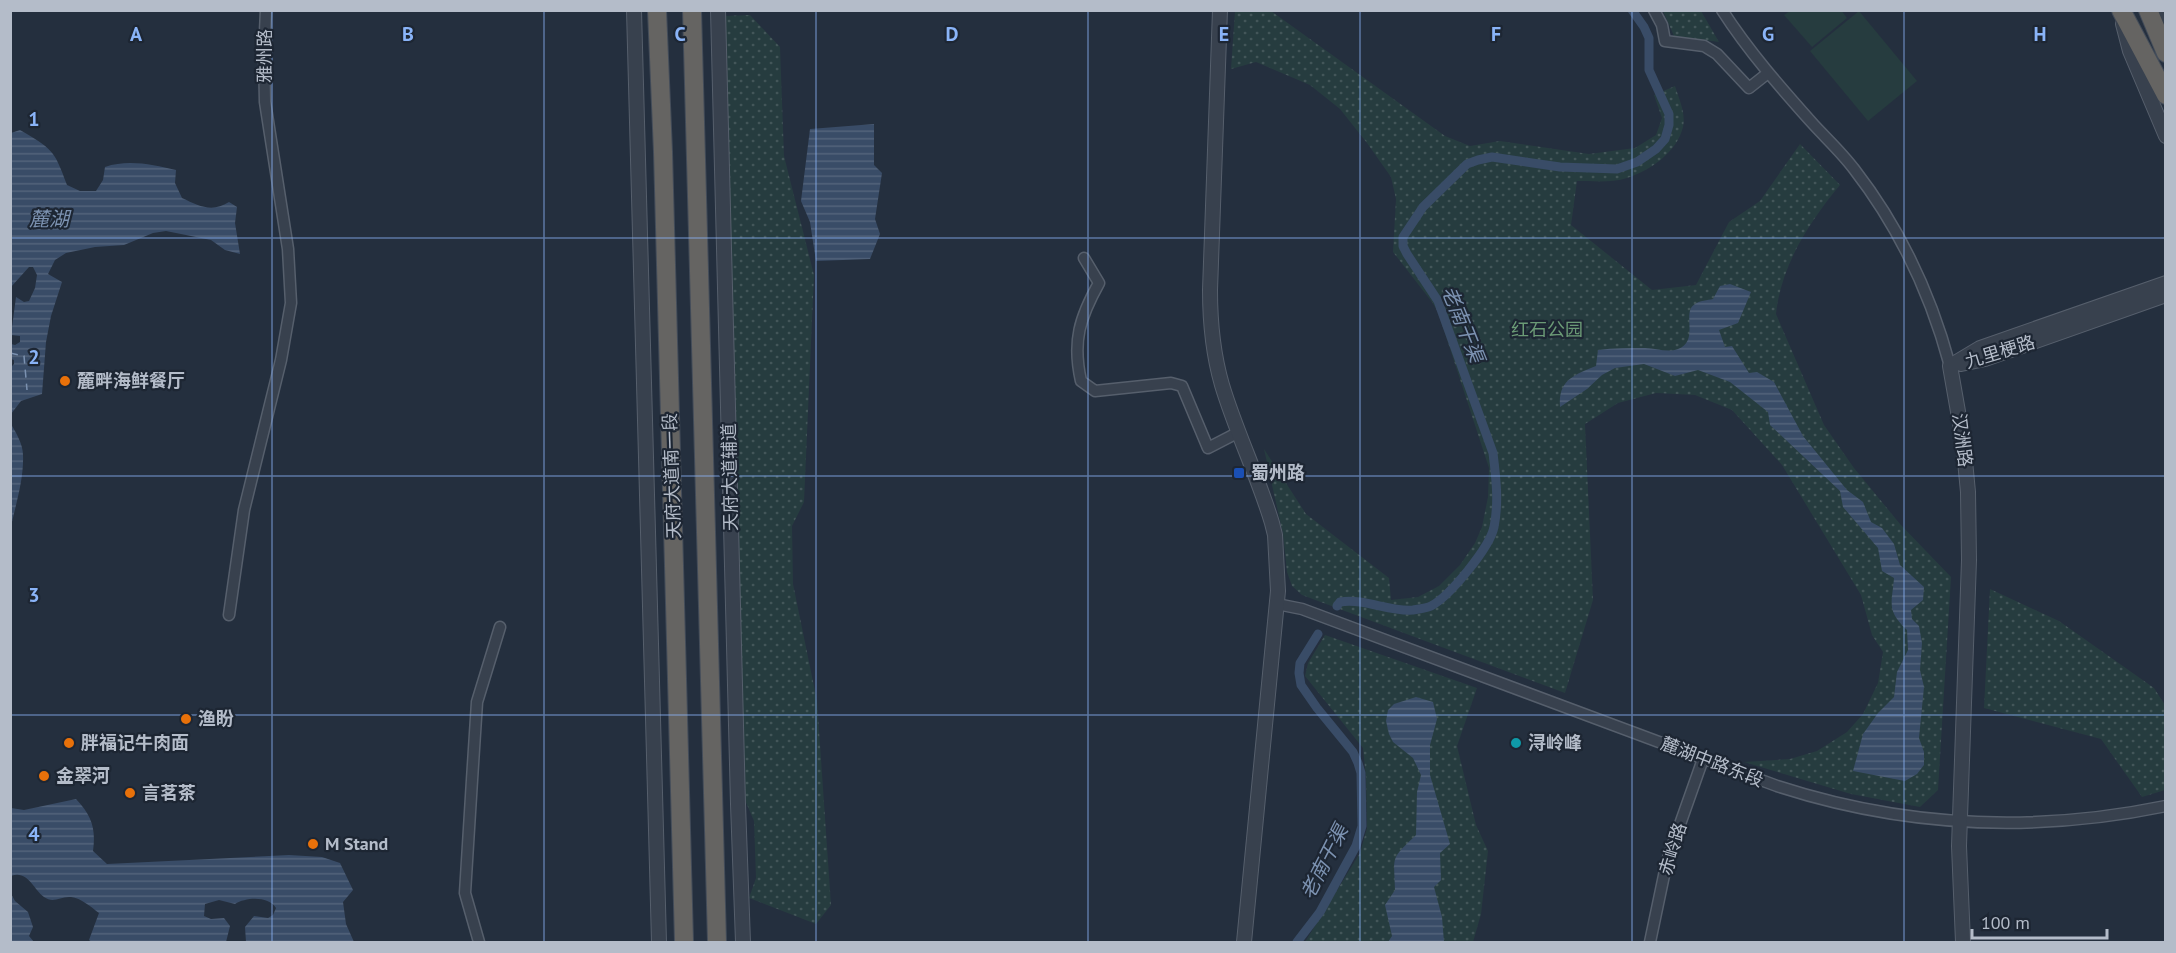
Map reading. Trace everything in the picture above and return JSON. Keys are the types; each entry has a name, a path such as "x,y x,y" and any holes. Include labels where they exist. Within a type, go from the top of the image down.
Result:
{"highway":[{"name":"天府大道南一段","path":"657,10 663,152 684,942"},
{"name":"天府大道南一段","path":"692,10 717,942"},
{"path":"2120,10 2166,95"},
{"path":"2148,10 2166,53"}],"street":[{"name":"雅州路","path":"230,615 244,510 281,360 291,303 286,237 265,102 266,10"},
{"path":"634,10 657,939"},
{"name":"天府大道辅道","path":"718,10 738,804 745,940"},
{"path":"1220,10 1210,315 1217,365 1275,535 1276,604 1244,942"},
{"path":"1654,10 1662,25 1665,41 1704,46 1717,54 1749,87 1768,73"},
{"name":"汉洲路","path":"1722,10 1740,39 1853,168 1878,202 1908,254 1944,342 1963,440 1968,526 1969,561 1959,822 1963,942"},
{"path":"2120,10 2130,51 2166,136"},
{"path":"2156,10 2166,26"},
{"path":"1084,258 1100,283 1083,312 1076,358 1081,381 1095,391 1171,383 1182,386 1208,448 1239,432"},
{"name":"九里梗路","path":"1950,366 1980,348 2166,283"},
{"name":"九里梗路","path":"1950,366 1985,359 2166,295"},
{"name":"麓湖中路东段","path":"1276,604 1302,609 1777,786 1832,802 1868,810 1959,822 2045,823 2123,815 2166,806"},
{"path":"479,942 465,893 473,758 477,702 500,627"},
{"name":"赤岭路","path":"1650,942 1667,861 1703,759"}],"green space":[{"path":"1841,10 1847,18 1812,47 1784,15 1790,11"},
{"name":"红石公园","path":"1235,11 1271,11 1445,136 1470,146 1500,141 1589,154 1635,148 1656,135 1662,118 1654,95 1675,86 1682,106 1684,122 1675,144 1654,165 1627,178 1609,181 1577,181 1571,225 1652,290 1696,285 1729,222 1760,201 1800,144 1840,185 1818,213 1791,261 1784,278 1776,314 1824,425 1854,468 1900,524 1951,577 1938,790 1920,807 1851,794 1744,762 1790,759 1817,751 1847,732 1863,714 1878,683 1883,652 1872,635 1861,595 1782,465 1732,410 1695,395 1656,393 1618,403 1585,424 1593,600 1565,693 1302,595 1292,586 1287,572 1283,534 1264,449 1306,514 1389,578 1391,600 1418,597 1439,586 1460,565 1475,543 1482,527 1488,497 1489,468 1438,312 1393,252 1396,199 1391,177 1340,109 1310,85 1256,62 1231,69"},
{"path":"1663,11 1701,11 1719,42 1674,36"},
{"path":"1859,11 1917,81 1868,121 1810,51"},
{"path":"750,15 780,47 784,156 814,275 804,502 792,526 793,584 817,701 831,905 816,924 749,898 756,878 754,821 745,800 723,16"},
{"path":"1990,589 2059,621 2154,688 2165,705 2165,790 2142,797 2101,739 1984,708"},
{"path":"1325,635 1477,688 1457,746 1476,825 1488,851 1481,914 1473,942 1305,942 1360,853 1367,828 1363,748 1305,676 1308,663"}],"water":[{"path":"874,124 874,165 882,173 875,219 880,234 870,259 816,261 810,222 801,201 810,129"},
{"name":"麓湖","path":"20,130 51,151 67,185 80,191 96,191 103,180 105,167 123,163 176,170 175,183 182,198 211,208 229,202 237,207 235,223 240,254 225,250 211,240 166,231 153,233 124,245 95,247 66,253 55,260 48,274 62,282 51,316 46,342 42,394 21,401 11,414 11,367 14,360 11,359 11,344 15,345 20,342 20,336 11,335 16,297 24,302 29,301 35,288 37,275 33,267 29,267 11,287 11,133"},
{"path":"1730,284 1751,292 1738,323 1719,330 1725,347 1732,346 1749,373 1757,372 1774,382 1803,436 1847,490 1863,502 1871,522 1882,528 1894,544 1900,565 1924,587 1923,600 1911,610 1912,619 1919,626 1922,643 1920,670 1924,687 1919,738 1924,752 1924,765 1917,774 1905,781 1853,771 1863,734 1878,713 1894,697 1897,672 1908,650 1907,630 1893,612 1894,578 1882,571 1878,548 1843,507 1840,491 1770,425 1768,412 1730,382 1698,370 1675,376 1644,364 1615,368 1602,375 1587,389 1560,407 1560,398 1565,385 1574,376 1596,366 1598,350 1678,349 1688,340 1691,308 1699,302 1713,299 1720,286"},
{"path":"11,424 21,443 23,464 11,526"},
{"path":"1416,697 1433,702 1437,719 1430,745 1430,775 1450,844 1440,853 1441,880 1434,887 1442,917 1444,942 1388,942 1392,936 1385,905 1395,890 1395,859 1416,835 1417,792 1421,775 1413,758 1393,742 1386,721 1388,710 1394,704"},
{"path":"76,799 92,823 93,851 107,864 289,855 322,857 340,863 353,890 343,902 346,924 354,942 246,942 245,927 254,916 268,918 273,915 276,908 268,901 257,899 235,904 219,900 205,904 204,916 211,919 224,918 230,926 226,942 92,942 89,940 99,913 75,898 48,899 40,894 26,878 11,876 11,808 24,810"},
{"path":"10,892 15,901 28,912 33,927 29,936 34,942 11,942"}],"waterway":[{"name":"老南干渠","path":"1337,606 1340,602 1349,601 1404,610 1431,606 1458,582 1491,536 1496,518 1497,499 1493,453 1438,301 1407,254 1403,246 1403,237 1423,207 1467,164 1478,160 1492,157 1560,167 1617,169 1637,162 1656,149 1665,139 1669,114 1649,70 1649,38 1632,10"},
{"name":"老南干渠","path":"1297,942 1320,912 1356,846 1362,826 1361,773 1358,763 1353,752 1301,685 1300,663 1318,634"}],"ferry route":[{"path":"10,353 24,356 27,390"}],"place":[{"name":"麓畔海鲜餐厅","path":"65,381"},
{"name":"蜀州路","path":"1239,473"},
{"name":"渔盼","path":"186,719"},
{"name":"胖福记牛肉面","path":"69,743"},
{"name":"浔岭峰","path":"1516,743"},
{"name":"金翠河","path":"44,776"},
{"name":"言茗茶","path":"130,793"},
{"name":"M Stand","path":"313,844"}]}
